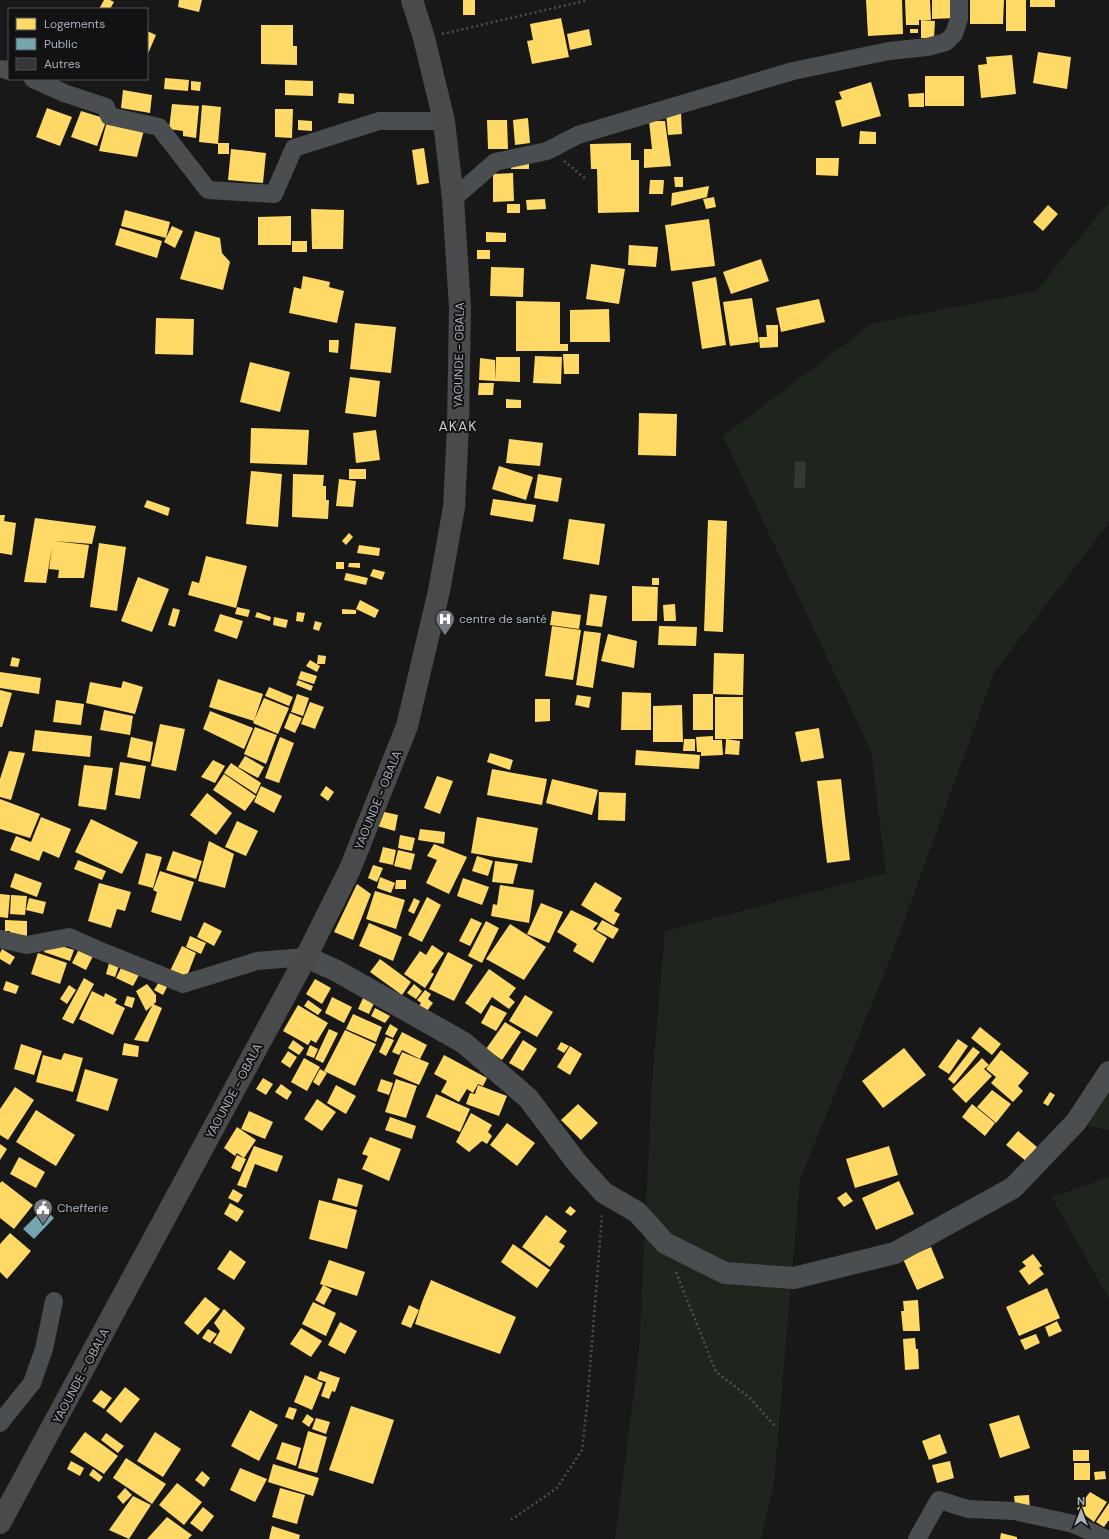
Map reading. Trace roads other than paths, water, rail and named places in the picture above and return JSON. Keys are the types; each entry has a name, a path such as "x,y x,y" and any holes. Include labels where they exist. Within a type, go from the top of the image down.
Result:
{"highway":[{"name":"YAOUNDE - OBALA","path":"0,1523 306,957 350,869 408,726 439,591 454,508 458,426 460,307 453,199 444,122 424,38 412,0"}],"street":[{"path":"453,199 495,162 547,151 578,135 793,71 889,51 927,47 946,42 954,34 959,19 959,0"},
{"path":"35,80 64,93 106,107 109,116 159,127 208,190 274,194 294,148 379,120 444,122"},
{"path":"0,939 27,944 69,937 183,984 257,961 306,957 337,971 464,1043 528,1098 578,1163 604,1193 637,1212 665,1244 725,1273 794,1278 895,1253 1013,1188 1076,1122 1109,1072"},
{"path":"0,1423 32,1383 44,1349 54,1301"},
{"path":"917,1539 939,1500 968,1509 1014,1511 1074,1524 1106,1539"}],"place":[{"name":"centre de santé","path":"445,636"},
{"name":"Chefferie","path":"43,1225"}],"district":[{"name":"AKAK","path":"458,426"}]}
